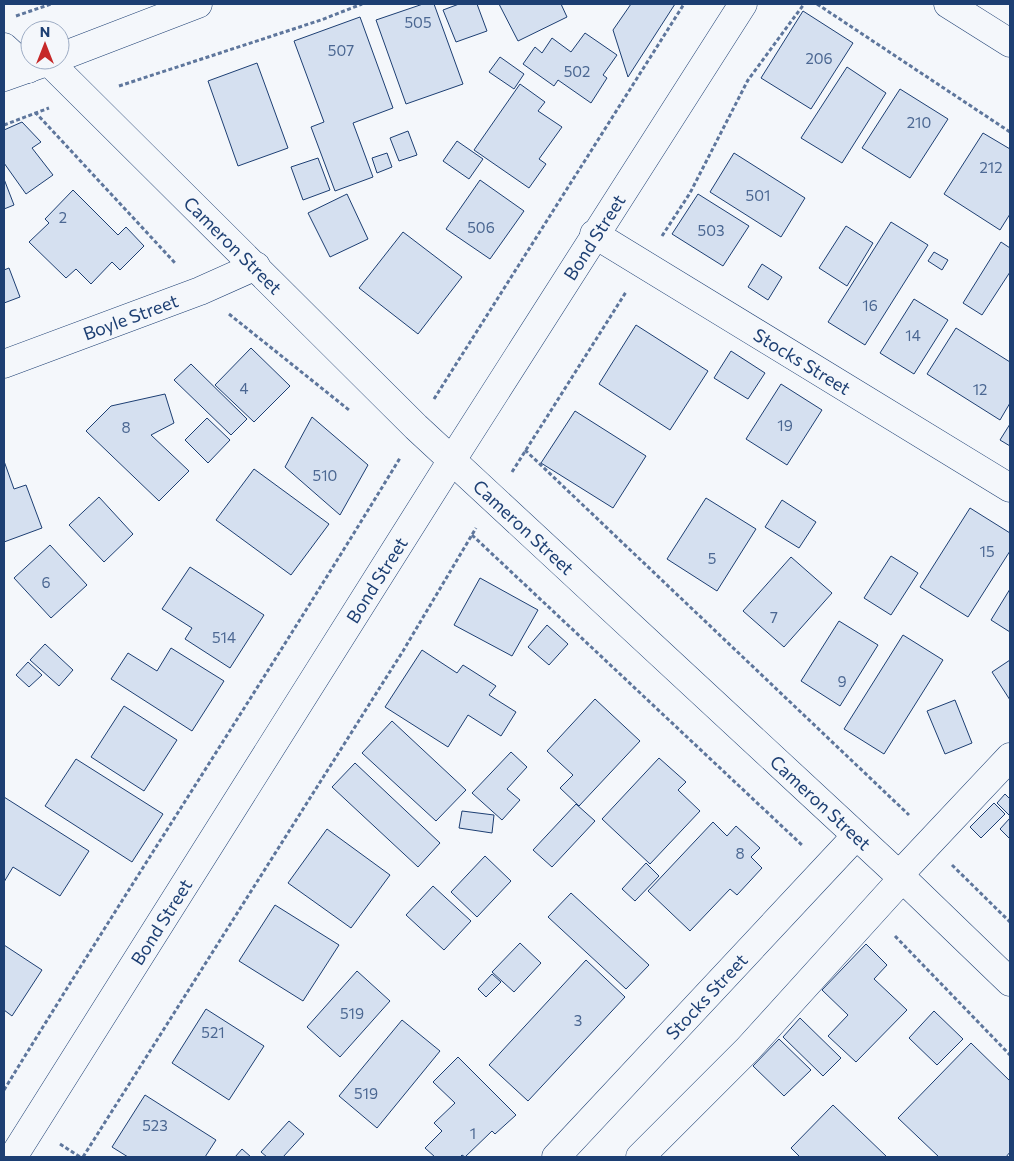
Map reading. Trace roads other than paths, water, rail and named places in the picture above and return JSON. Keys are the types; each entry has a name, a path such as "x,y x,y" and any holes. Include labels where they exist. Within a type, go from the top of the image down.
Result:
{"street":[{"path":"70,53 198,4"},
{"name":"Bond Street","path":"13,1157 594,234 743,4"},
{"path":"948,4 1010,43"},
{"name":"Cameron Street","path":"4,47 20,55"},
{"name":"Cameron Street","path":"45,70 84,98 256,266 416,427 901,877 1010,982"},
{"name":"Stocks Street","path":"594,234 1010,488"},
{"name":"Boyle Street","path":"4,364 200,290 256,266"},
{"path":"640,1157 748,1049 872,912 930,843 1010,757"},
{"name":"Stocks Street","path":"556,1157 856,836"}]}
